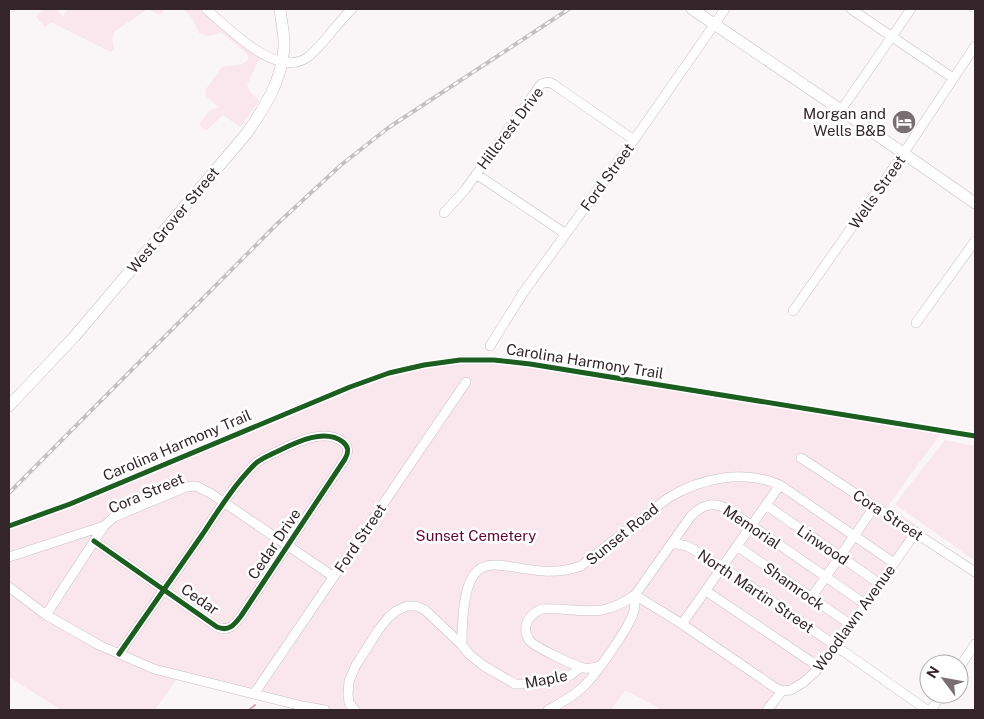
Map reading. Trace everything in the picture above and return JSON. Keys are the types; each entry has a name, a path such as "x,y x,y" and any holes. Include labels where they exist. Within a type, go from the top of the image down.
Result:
{"street":[{"path":"206,9 257,51 282,62 297,61 308,56 352,9"},
{"name":"West Grover Street","path":"9,406 74,337 247,133 269,101 275,87 284,48 280,9"},
{"path":"692,9 975,203"},
{"name":"Ford Street","path":"490,346 523,293 634,140 725,9"},
{"path":"851,9 953,78"},
{"path":"841,110 911,9"},
{"name":"Wells Street","path":"793,311 903,154 975,46"},
{"name":"Hillcrest Drive","path":"566,234 476,174 534,92 541,84 548,82 634,140"},
{"path":"444,213 456,202 476,174"},
{"path":"916,322 975,241"},
{"name":"Ford Street","path":"254,694 466,382"},
{"name":"Cedar Drive","path":"224,503 256,462 294,443 325,436 340,440 347,446 348,451 345,459 241,616"},
{"name":"Cora Street","path":"801,458 975,572"},
{"name":"Sunset Road","path":"462,645 462,618 466,596 472,578 480,569 494,564 551,572 565,572 581,566 652,509 682,489 695,484 747,477 763,479 780,485 894,563"},
{"path":"682,624 780,485"},
{"name":"Cora Street","path":"9,557 104,526 114,517 186,487 196,486 204,489 334,577"},
{"path":"119,654 224,503"},
{"name":"Memorial","path":"635,595 691,516 698,510 717,504 866,604"},
{"name":"Linwood","path":"766,505 880,584"},
{"path":"811,598 875,506"},
{"path":"46,615 104,526"},
{"name":"Woodlawn Avenue","path":"782,691 797,687 836,646 916,532"},
{"name":"Cedar","path":"94,541 222,629 229,629 241,616"},
{"name":"North Martin Street","path":"672,543 687,546 722,567 929,710"},
{"name":"Shamrock","path":"737,546 851,625"},
{"path":"9,587 46,615 119,654 168,674 325,710"},
{"path":"706,591 818,667"},
{"path":"635,595 782,691 767,710"},
{"path":"548,710 584,686 600,666 631,618 635,608 635,595"},
{"path":"600,666 581,667 532,643 525,630 529,619 542,609 588,611 612,608 635,595"},
{"name":"Maple","path":"355,710 349,703 348,698 349,681 352,675 379,629 396,611 407,606 421,608 429,613 469,654 484,666 516,684 533,684 571,675 581,667"}],"green space":[{"path":"43,9 56,9 63,16 68,9 148,9 115,31 112,38 114,49 111,52 53,23 45,27 36,17"},
{"path":"148,9 165,9 160,15"},
{"path":"183,9 203,9 262,57 257,63 247,85 250,92 260,101 240,127 223,115 207,130 203,129 199,124 209,111 218,107 206,96 206,89 221,68 245,62 248,60 248,55 222,33 208,36 199,33 192,18"},
{"name":"Sunset Cemetery","path":"460,360 494,360 530,364 943,430 888,506 919,527 836,646 815,672 776,698 779,703 777,710 662,710 625,690 611,710 325,710 179,676 155,710 61,710 9,677 9,526 70,504 332,394 389,373 424,365"},
{"path":"945,440 975,446 975,561 895,504"}],"waterway":[{"path":"249,710 255,705"}],"railway":[{"path":"9,493 277,224 341,165 388,128 569,9"}],"cycle path":[{"name":"Carolina Harmony Trail","path":"9,526 70,504 350,387 389,373 424,365 460,360 494,360 530,364 975,436"},
{"path":"94,541 217,627 228,628 241,616 345,459 348,452 347,448 343,442 335,438 326,436 308,438 290,445 255,464 227,498 171,580 160,594 119,654"}],"place":[{"name":"Morgan and Wells B&B","path":"904,122"}]}
